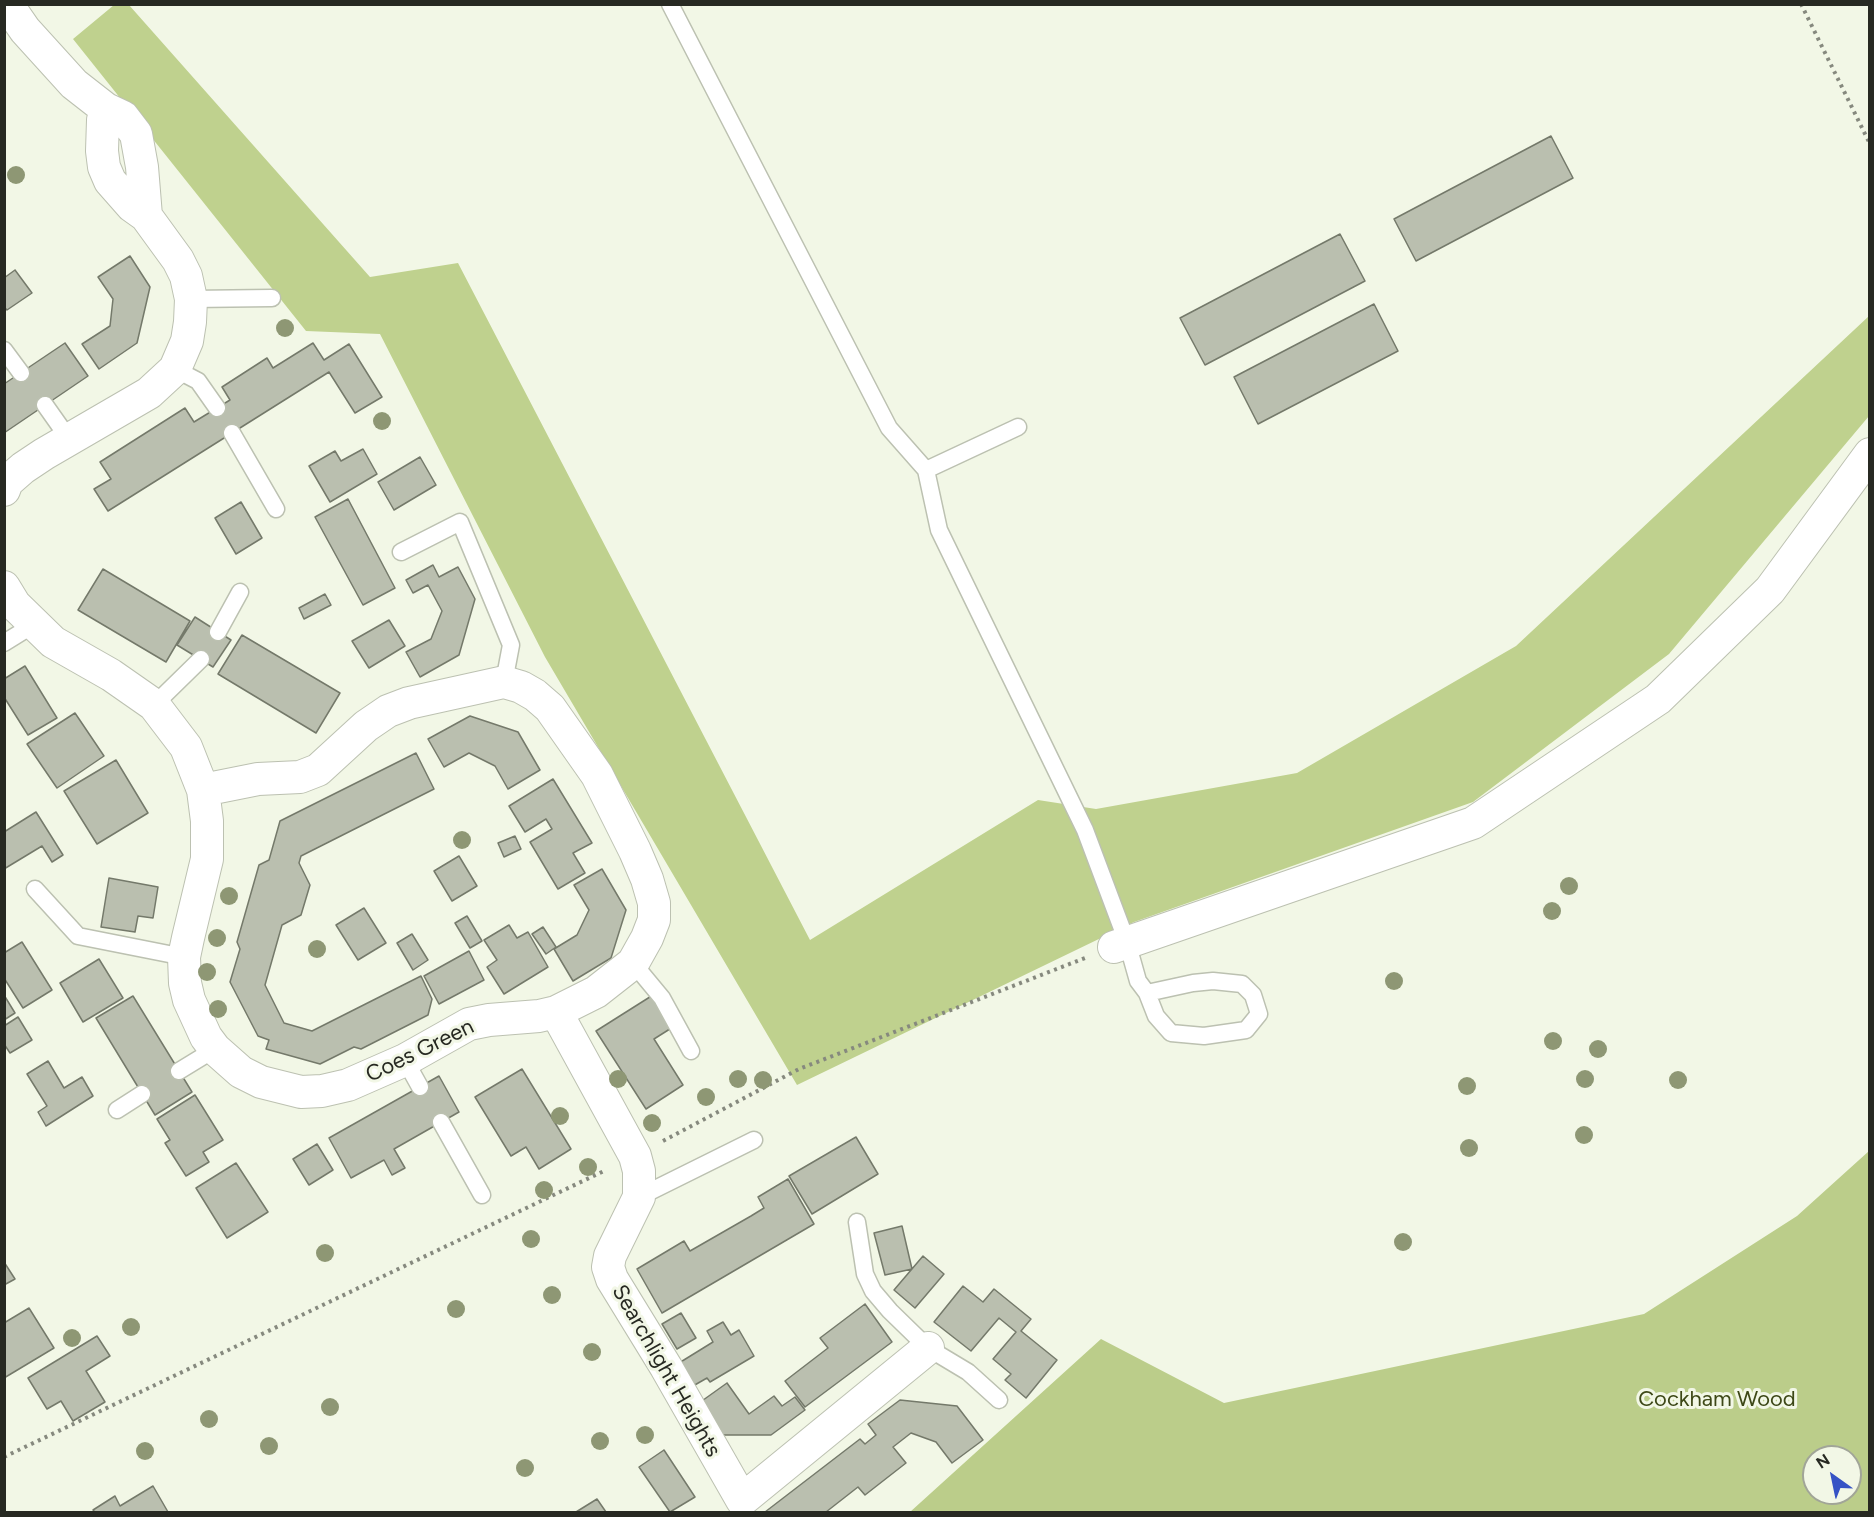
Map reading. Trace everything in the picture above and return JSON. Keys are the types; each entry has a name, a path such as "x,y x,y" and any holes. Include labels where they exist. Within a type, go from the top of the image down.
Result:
{"street":[{"path":"4,490 8,482 23,468 149,393 175,369 187,341 191,299 186,276 178,260 146,216 142,167 136,134 123,117 106,109 74,84 25,30 6,4"},
{"path":"1120,944 1473,823 1658,699 1770,590 1869,454"},
{"name":"Coes Green","path":"4,587 15,605 53,642 111,675 154,705 186,747 203,790 207,821 207,859 184,957 185,983 189,1000 206,1036 215,1049 240,1072 261,1082 301,1092 322,1091 348,1085 405,1060 469,1024 556,1012 596,992 633,963 647,938 654,920 654,903 647,879 597,775 550,708 535,694 504,682"},
{"path":"203,790 258,779 300,777 318,770 366,726 388,711 409,703 504,682"},
{"name":"Searchlight Heights","path":"556,1012 635,1156 640,1182 639,1197 610,1256 608,1267 612,1280 666,1367 734,1506 928,1348"}],"lane":[{"path":"670,4 889,428 926,470 939,530 1084,830 1120,944 1138,981 1147,993 1156,1016 1171,1033 1204,1036 1246,1030 1259,1014 1253,994 1242,984 1213,981 1147,993"},
{"path":"191,299 272,298"},
{"path":"4,350 21,373"},
{"path":"175,369 198,381 217,408"},
{"path":"45,405 69,439"},
{"path":"926,470 1018,427"},
{"path":"232,433 276,509"},
{"path":"400,552 460,522 511,645 504,682"},
{"path":"218,632 240,592"},
{"path":"4,643 33,625"},
{"path":"154,705 201,659"},
{"path":"35,889 78,936 184,957"},
{"path":"633,963 662,998 691,1051"},
{"path":"179,1071 215,1049"},
{"path":"405,1060 420,1087"},
{"path":"117,1110 142,1094"},
{"path":"441,1122 482,1195"},
{"path":"639,1197 754,1140"},
{"path":"857,1222 865,1274 873,1291 928,1348 968,1372 999,1400"}],"path":[{"path":"1801,4 1869,144"},
{"path":"4,1457 635,1156 799,1069 1120,944"}],"green space":[{"path":"114,5 129,5 370,277 458,263 810,940 1038,800 1096,809 1297,773 1516,646 1869,316 1869,416 1669,654 1473,802 1134,922 797,1085 545,657 380,334 306,331 73,39"},
{"name":"Cockham Wood","path":"1869,1151 1869,1512 910,1512 1101,1339 1224,1403 1644,1314 1797,1216"}],"building":[{"path":"1551,136 1573,178 1416,261 1394,219"},
{"path":"1340,234 1365,281 1205,365 1180,318"},
{"path":"130,256 150,287 137,343 99,369 82,344 110,326 113,299 98,277"},
{"path":"15,270 32,293 7,310 4,307 4,278"},
{"path":"1374,304 1398,351 1258,424 1234,377"},
{"path":"65,343 88,376 4,433 4,384"},
{"path":"313,343 324,360 349,344 382,397 355,413 329,372 108,511 94,489 111,479 100,462 185,408 194,422 230,400 222,387 267,358 273,368"},
{"path":"363,449 377,474 330,502 309,466 335,451 341,461"},
{"path":"420,457 436,485 394,510 378,482"},
{"path":"348,499 395,588 363,605 315,517"},
{"path":"241,502 262,538 236,554 215,518"},
{"path":"433,565 439,577 458,567 475,599 459,655 420,677 406,652 431,639 442,611 428,585 413,593 406,580"},
{"path":"103,569 190,621 166,662 78,610"},
{"path":"325,594 331,605 304,619 299,608"},
{"path":"195,617 231,640 213,667 177,645"},
{"path":"389,620 405,646 369,668 352,641"},
{"path":"242,635 340,693 316,733 218,674"},
{"path":"25,666 57,718 28,735 4,697 4,679"},
{"path":"75,713 104,756 57,788 27,744"},
{"path":"470,716 518,732 540,770 508,789 495,766 469,753 444,767 428,739"},
{"path":"416,753 434,789 301,856 299,863 310,885 301,915 282,925 265,985 284,1023 312,1031 421,976 432,999 428,1015 361,1049 354,1047 320,1064 266,1049 269,1040 258,1036 230,982 240,949 237,942 259,865 269,860 280,821"},
{"path":"116,760 148,813 97,844 64,791"},
{"path":"553,779 592,843 573,853 585,873 558,889 530,842 552,829 546,819 525,832 509,806"},
{"path":"36,812 63,855 52,862 42,846 4,869 4,832"},
{"path":"515,836 521,849 504,857 498,843"},
{"path":"459,856 477,886 452,901 434,871"},
{"path":"602,869 626,910 611,958 573,981 554,949 577,935 589,910 574,885"},
{"path":"109,878 158,887 153,918 138,916 135,932 101,927"},
{"path":"364,908 386,943 358,960 336,925"},
{"path":"467,916 482,941 470,948 455,923"},
{"path":"509,925 517,938 528,932 548,967 504,994 487,967 497,960 484,940"},
{"path":"543,927 556,947 546,954 532,934"},
{"path":"412,934 428,960 413,970 397,943"},
{"path":"22,942 52,990 23,1008 4,978 4,953"},
{"path":"469,951 484,980 439,1004 424,976"},
{"path":"99,959 123,998 83,1022 60,983"},
{"path":"4,995 15,1013 4,1020"},
{"path":"653,995 673,1027 654,1039 683,1085 646,1109 596,1031"},
{"path":"133,996 192,1092 155,1115 96,1018"},
{"path":"18,1017 32,1040 10,1053 4,1044 4,1026"},
{"path":"48,1061 64,1088 82,1077 93,1096 46,1126 38,1112 47,1106 27,1074"},
{"path":"522,1069 571,1149 539,1169 526,1147 511,1156 475,1097"},
{"path":"439,1076 459,1112 394,1149 405,1168 392,1175 384,1160 351,1178 329,1138"},
{"path":"195,1095 223,1140 203,1152 209,1162 186,1176 165,1143 170,1140 157,1119"},
{"path":"856,1137 878,1174 812,1214 789,1176"},
{"path":"317,1144 333,1170 309,1185 293,1159"},
{"path":"236,1163 268,1212 227,1238 196,1188"},
{"path":"788,1179 814,1224 662,1313 637,1269 684,1241 690,1251 751,1216 764,1208 758,1197"},
{"path":"902,1226 912,1269 885,1275 874,1233"},
{"path":"923,1256 944,1274 915,1308 894,1290"},
{"path":"4,1262 15,1279 4,1285"},
{"path":"963,1286 983,1302 994,1289 1031,1319 1021,1331 1057,1360 1026,1398 1005,1380 1011,1374 993,1359 1016,1332 999,1318 971,1351 934,1322"},
{"path":"865,1304 892,1342 805,1407 785,1381 828,1348 820,1338"},
{"path":"29,1308 54,1348 4,1378 4,1323"},
{"path":"681,1313 696,1338 677,1349 662,1324"},
{"path":"723,1322 731,1335 739,1330 754,1356 710,1382 707,1378 693,1386 679,1363 713,1342 707,1331"},
{"path":"97,1336 110,1356 86,1371 105,1402 73,1421 61,1401 47,1409 28,1378"},
{"path":"727,1383 749,1414 774,1396 782,1406 795,1397 805,1410 771,1435 723,1435 699,1403"},
{"path":"900,1400 957,1406 983,1440 952,1463 936,1442 911,1433 893,1447 906,1463 865,1495 858,1487 826,1512 765,1512 860,1439 865,1444 876,1435 868,1424"},
{"path":"664,1450 695,1497 670,1512 639,1467"},
{"path":"153,1486 168,1512 95,1512 93,1510 115,1496 120,1506"},
{"path":"597,1499 606,1512 576,1512"}]}
